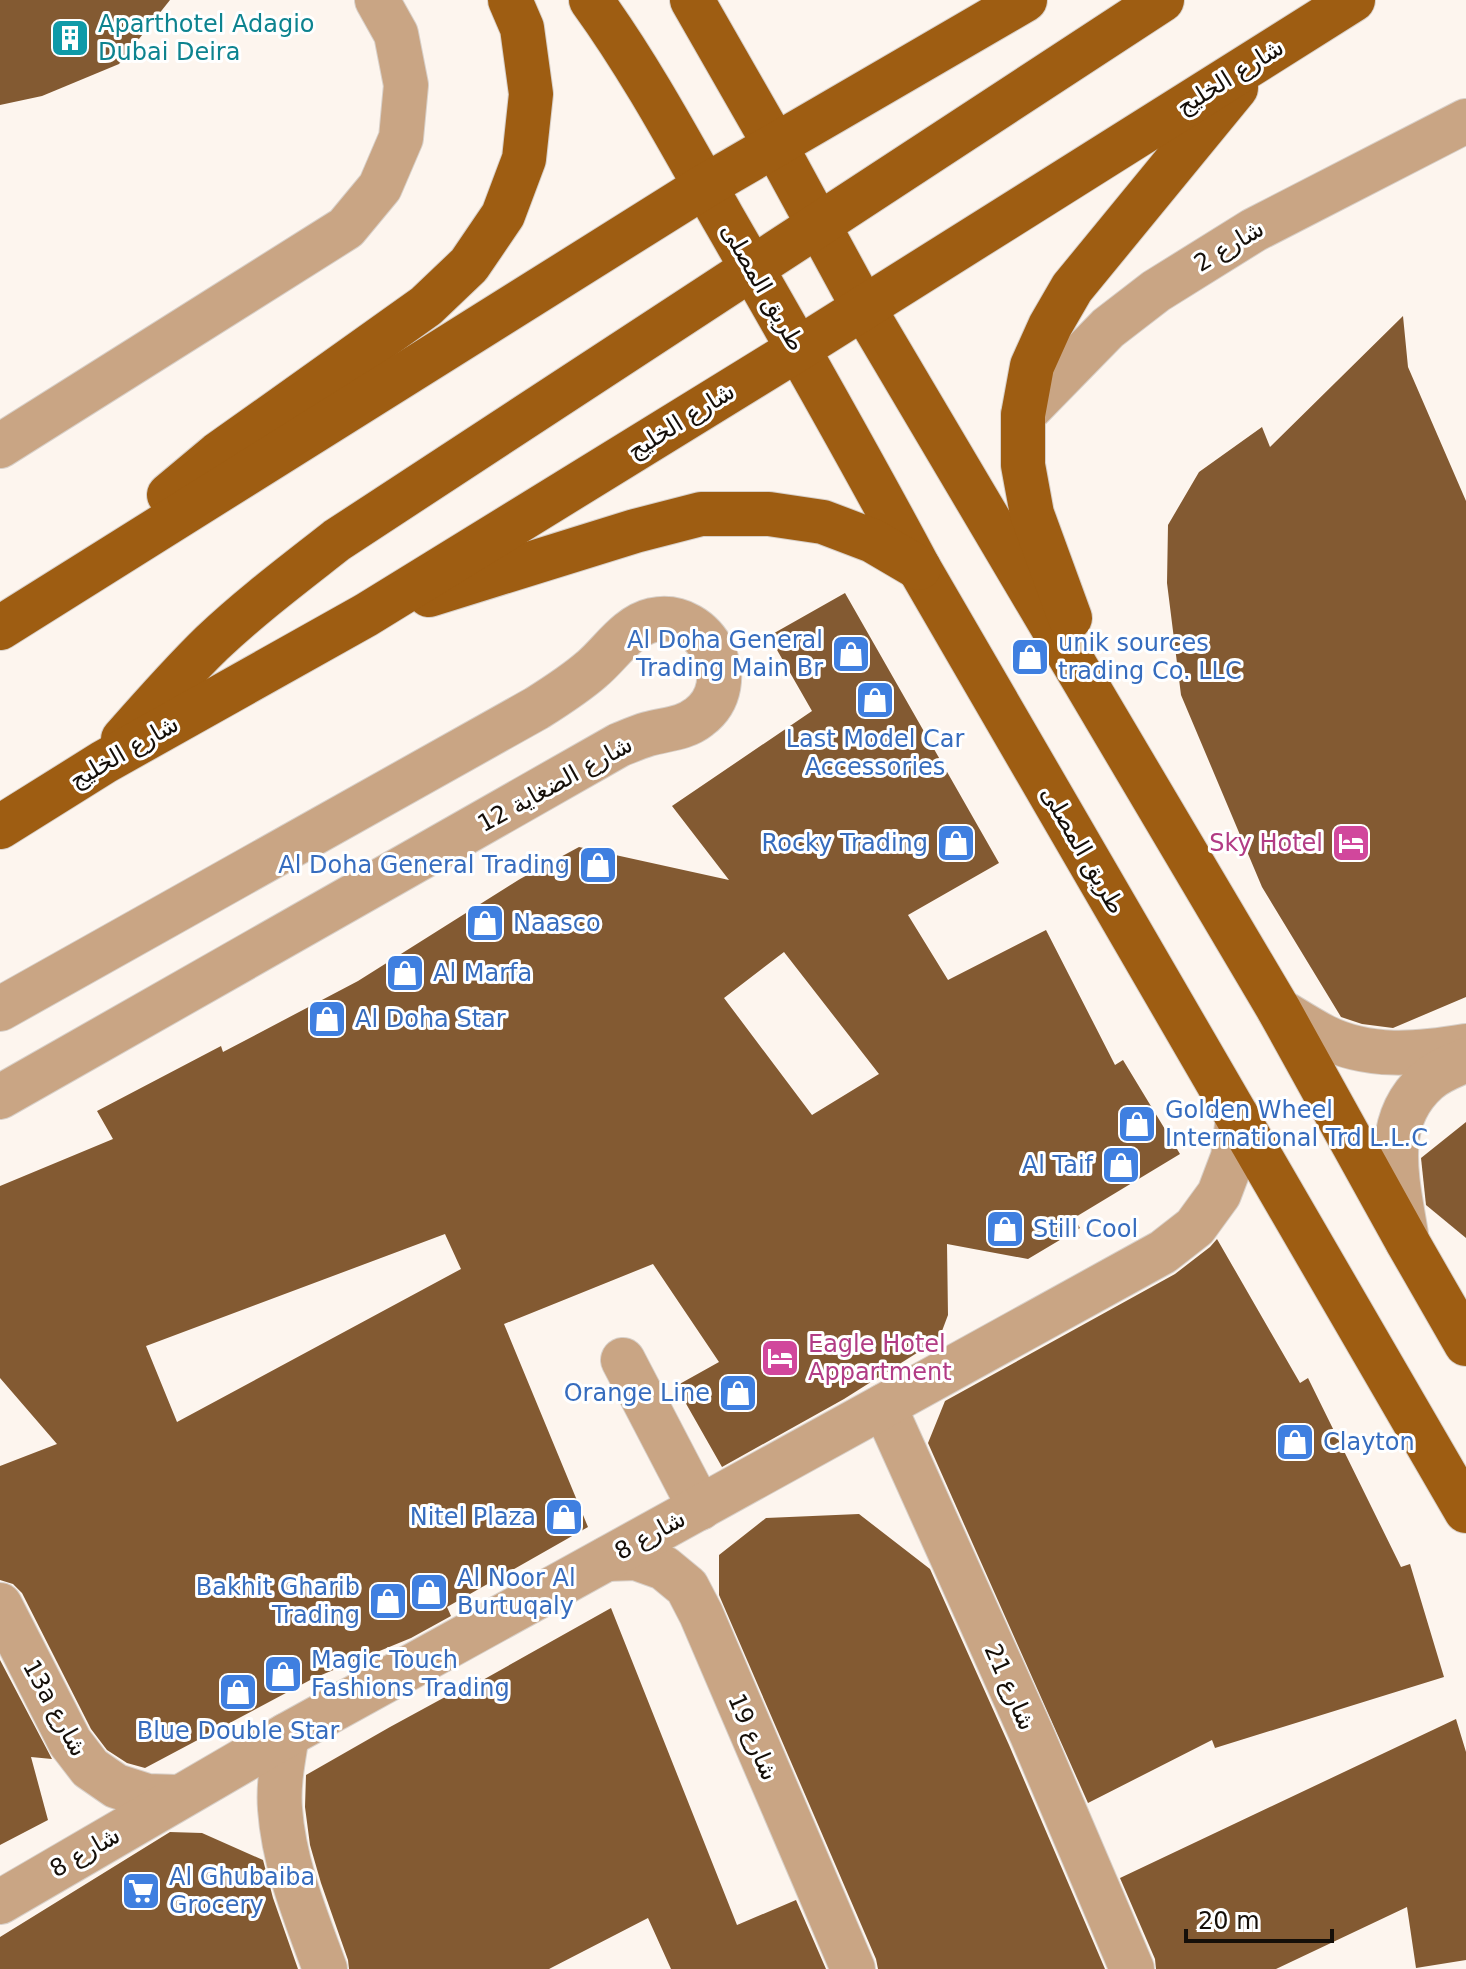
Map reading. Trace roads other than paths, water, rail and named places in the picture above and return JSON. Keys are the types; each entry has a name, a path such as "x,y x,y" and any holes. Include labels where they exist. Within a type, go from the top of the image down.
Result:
{"main road":[{"path":"4,626 218,454 426,306 469,265 503,215 524,159 531,94 522,28 510,0"},
{"name":"طريق المصلى","path":"591,0 624,47 667,119 849,436 919,568 1466,1511"},
{"path":"692,0 863,307 1279,1010 1466,1344"},
{"path":"4,626 705,186 1025,0"},
{"path":"104,762 156,700 212,643 337,540 1162,0"},
{"name":"شارع الخليج","path":"0,827 104,762 366,615 798,349 1353,0"},
{"path":"1106,718 1032,514 1023,465 1023,415 1032,366 1072,288 1262,57"},
{"path":"366,615 635,531 701,514 769,514 823,522 873,541 919,568"}],"street":[{"path":"0,446 346,228 380,187 401,138 406,85 396,34 377,0"},
{"name":"شارع 2","path":"1023,415 1108,328 1156,291 1267,223 1466,121"},
{"name":"12 شارع الضغاية","path":"0,1009 537,708 591,670 631,629 653,620 677,621 698,631 714,649 720,673 715,696 701,716 680,728 649,734 619,745 0,1097"},
{"path":"1279,1010 1324,1037 1378,1052 1406,1054 1466,1046"},
{"path":"1408,1243 1396,1159 1396,1137 1402,1115 1413,1095 1429,1079 1466,1060"},
{"name":"شارع 8","path":"0,1902 287,1735 1163,1252 1195,1227 1219,1194 1233,1157 1238,1117"},
{"path":"623,1360 700,1508"},
{"name":"شارع 21","path":"884,1406 1032,1735 1132,1969"},
{"name":"شارع 19","path":"607,1559 636,1558 664,1568 687,1587 853,1969"},
{"name":"13a شارع","path":"0,1605 70,1742 90,1768 116,1786 147,1796 178,1797"},
{"path":"287,1735 280,1794 283,1842 291,1877 325,1969"}],"place":[{"name":"Aparthotel Adagio Dubai Deira","path":"70,38"},
{"name":"Al Doha General Trading Main Br","path":"851,654"},
{"name":"unik sources trading Co. LLC","path":"1030,657"},
{"name":"Last Model Car Accessories","path":"875,700"},
{"name":"Rocky Trading","path":"956,843"},
{"name":"Sky Hotel","path":"1351,843"},
{"name":"Al Doha General Trading","path":"598,865"},
{"name":"Naasco","path":"485,923"},
{"name":"Al Marfa","path":"405,973"},
{"name":"Al Doha Star","path":"327,1019"},
{"name":"Golden Wheel International Trd L.L.C","path":"1137,1124"},
{"name":"Al Taif","path":"1121,1165"},
{"name":"Still Cool","path":"1005,1229"},
{"name":"Eagle Hotel Appartment","path":"780,1358"},
{"name":"Orange Line","path":"738,1393"},
{"name":"Clayton","path":"1295,1442"},
{"name":"Nitel Plaza","path":"564,1517"},
{"name":"Al Noor Al Burtuqaly","path":"429,1592"},
{"name":"Bakhit Gharib Trading","path":"388,1601"},
{"name":"Magic Touch Fashions Trading","path":"283,1674"},
{"name":"Blue Double Star","path":"238,1692"},
{"name":"Al Ghubaiba Grocery","path":"141,1891"}]}
